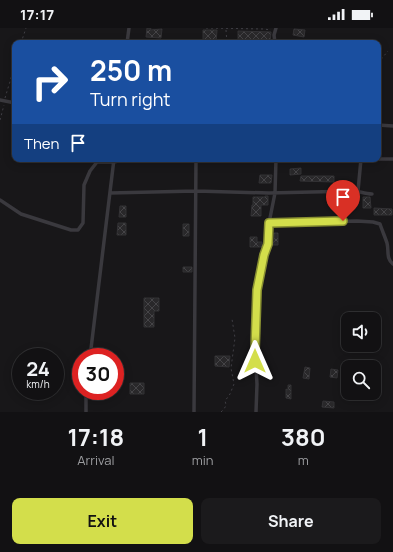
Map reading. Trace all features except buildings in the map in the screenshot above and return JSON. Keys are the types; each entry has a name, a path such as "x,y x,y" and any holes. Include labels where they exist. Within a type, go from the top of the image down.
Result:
{"street":[{"path":"128,40 129,28"},
{"path":"275,40 274,35 276,29"},
{"path":"2,101 12,103"},
{"path":"381,125 393,126"},
{"path":"381,159 393,159"},
{"path":"0,200 21,214 72,230 78,230 83,223 84,185 90,171 97,162"},
{"path":"91,348 114,162"},
{"path":"194,412 196,162"},
{"path":"256,412 255,350 257,290 264,255 268,244 269,223 275,193 276,162"},
{"path":"358,191 361,162"},
{"path":"110,193 196,191 275,193 358,191 372,194"},
{"path":"269,223 358,221 380,224 387,243 388,257 390,262 393,264"},
{"path":"86,400 86,412"}],"path":[{"path":"22,40 26,28"},
{"path":"206,28 276,29"},
{"path":"226,28 227,40"},
{"path":"381,59 388,50"},
{"path":"0,120 2,101 12,73"},
{"path":"221,412 226,406 225,401 234,384 231,368 234,338 232,319"}],"route":[{"path":"255,361 257,290 264,255 268,244 269,223 343,221"}]}
